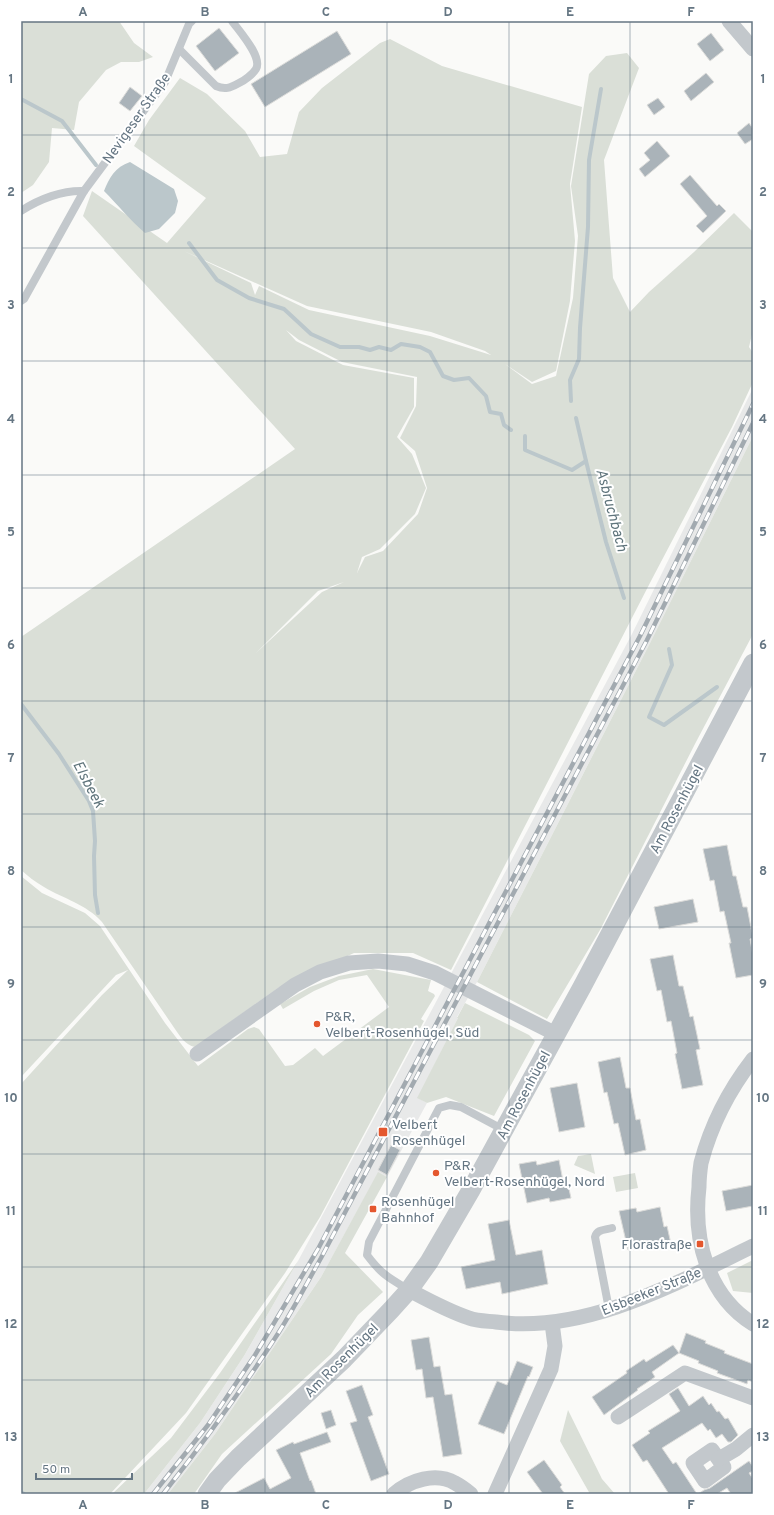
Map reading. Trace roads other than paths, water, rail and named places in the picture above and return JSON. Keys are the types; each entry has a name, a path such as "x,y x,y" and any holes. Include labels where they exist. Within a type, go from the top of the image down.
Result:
{"street":[{"path":"729,21 753,50"},
{"name":"Am Rosenhügel","path":"207,1494 217,1480 238,1458 344,1359 408,1290 429,1262 504,1130 582,987 753,663"},
{"path":"197,1054 295,985 320,972 349,963 378,961 407,964 435,973 556,1034"},
{"path":"753,1059 725,1102 711,1133 701,1164 696,1205 700,1244 707,1269 717,1289 730,1306 753,1324"},
{"name":"Elsbeeker Straße","path":"408,1290 440,1306 470,1318 510,1324 552,1323 609,1309 635,1300 707,1269 753,1246"},
{"path":"495,1494 552,1368 554,1346 552,1323"},
{"path":"618,1417 685,1373 753,1398"},
{"path":"719,1459 736,1449 753,1435"},
{"path":"394,1494 422,1479 438,1478 455,1482 471,1494"}],"lane":[{"name":"Nevigeser Straße","path":"21,301 24,299 84,191 165,82 189,24 192,21"},
{"path":"179,49 216,86 222,89 229,89 256,70 258,64 257,57 232,21"},
{"path":"21,211 49,197 72,190 84,191"},
{"path":"408,1290 383,1274 377,1268 367,1255 369,1242 439,1108 450,1105 461,1107 504,1130"},
{"path":"609,1309 595,1237 596,1233 599,1231 612,1228"}],"waterway":[{"path":"571,401 570,380 579,359 588,227 589,160 601,89"},
{"name":"Asbruchbach","path":"21,99 62,121 96,165"},
{"name":"Asbruchbach","path":"189,243 217,280 249,298 284,309 311,334 340,347 359,347 370,350 379,347 391,350 401,344 420,347 430,352 443,376 454,380 469,378 486,396 490,412 501,414 504,425 511,430"},
{"path":"576,418 586,461"},
{"name":"Asbruchbach","path":"525,436 525,450 572,470 586,461 606,542 624,598"},
{"name":"Asbruchbach","path":"669,649 672,665 649,717 664,725 717,687"},
{"name":"Elsbeek","path":"21,704 59,754 89,801 93,811 95,841 95,895 98,913"}],"railway":[{"path":"153,1494 208,1425 255,1355 318,1249 640,636 753,404"},
{"path":"163,1494 251,1374 290,1314 321,1258 647,640 753,423"}],"place":[{"name":"P&R, Velbert-Rosenhügel, Süd","path":"317,1024"},
{"name":"Velbert Rosenhügel","path":"383,1132"},
{"name":"P&R, Velbert-Rosenhügel, Nord","path":"436,1173"},
{"name":"Rosenhügel Bahnhof","path":"373,1209"},
{"name":"Florastraße","path":"700,1244"}]}
